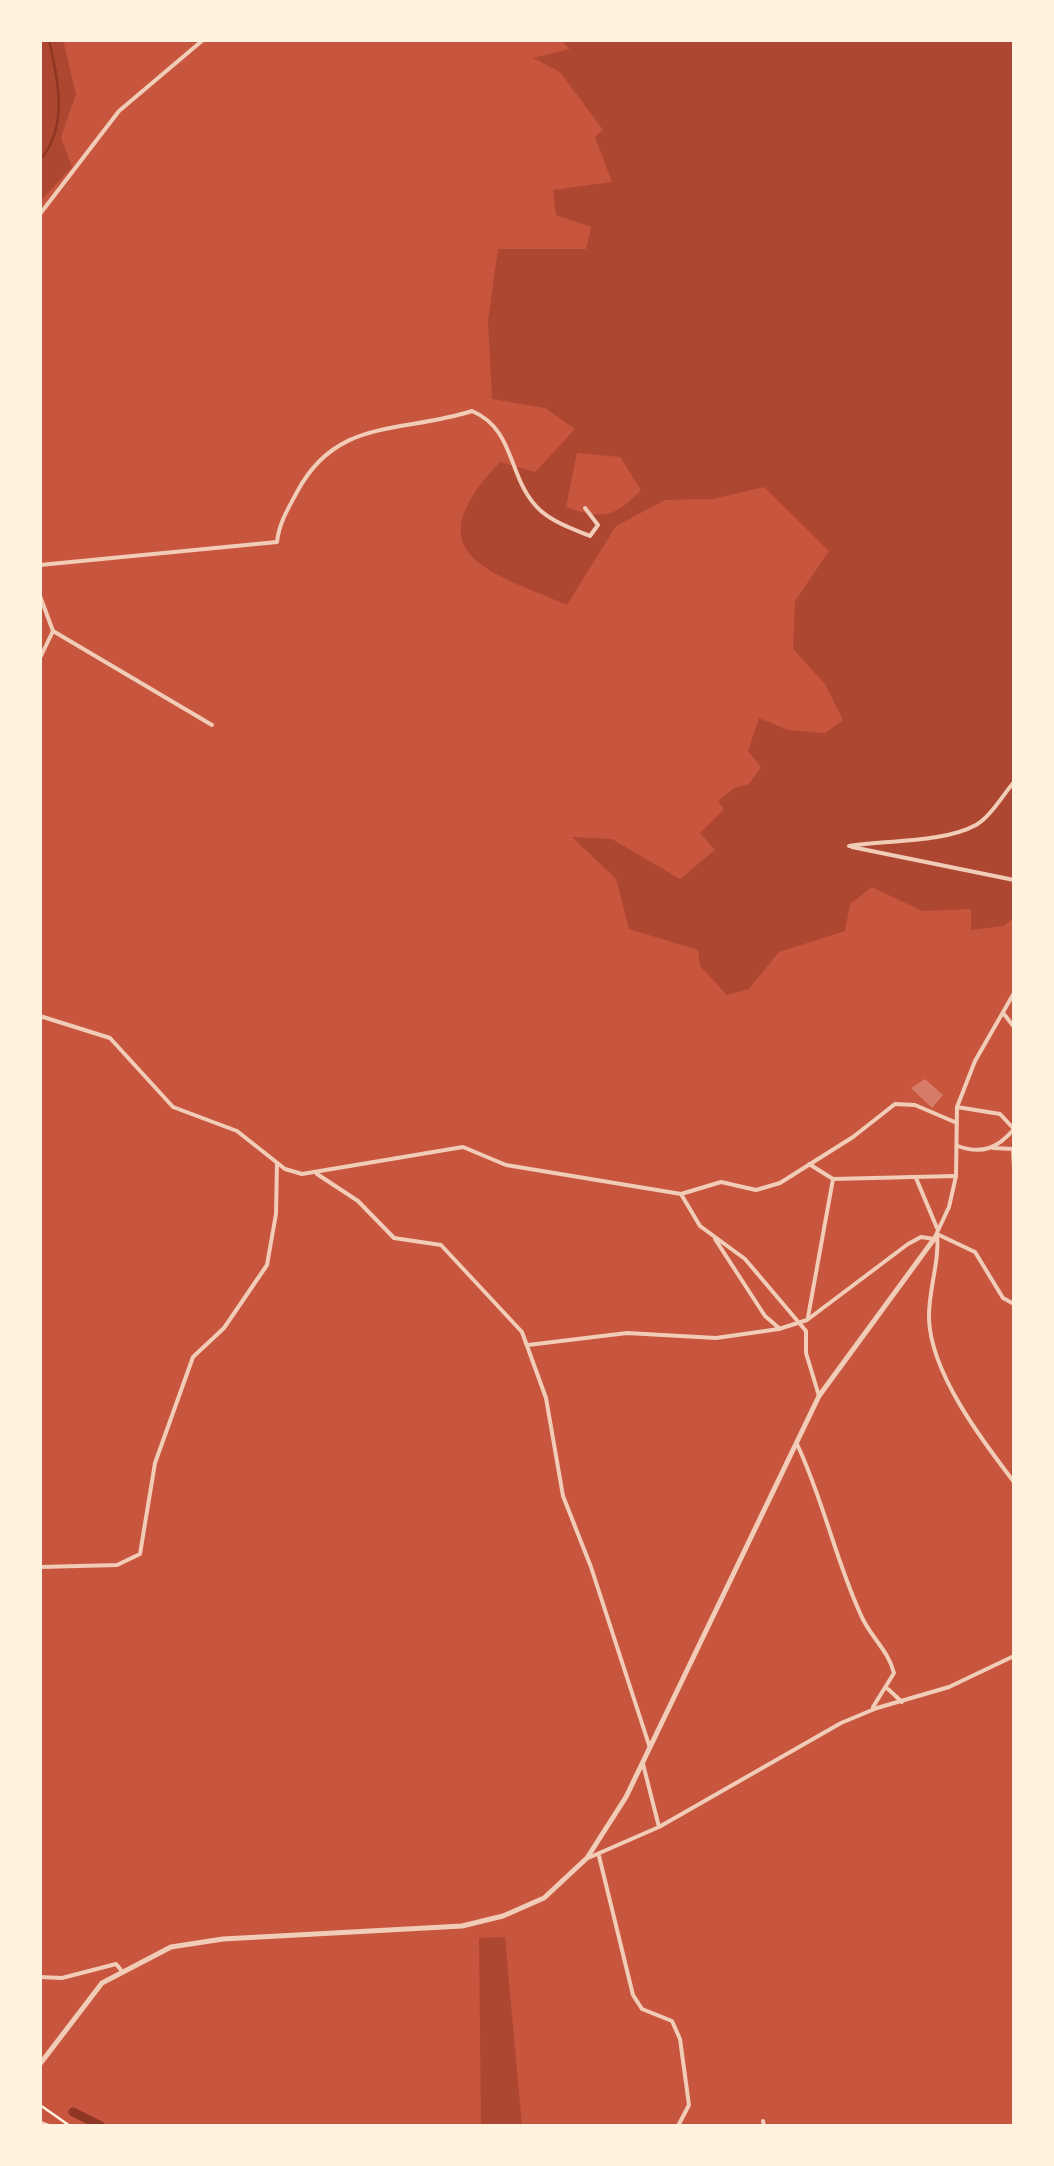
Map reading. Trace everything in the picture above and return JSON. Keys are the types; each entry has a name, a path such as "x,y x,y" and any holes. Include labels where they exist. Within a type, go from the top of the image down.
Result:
{"street":[{"path":"40,214 118,112 202,40"},
{"path":"40,565 278,542 279,524 312,464 333,446 367,434 432,424 472,411 499,429 521,483 541,510 590,536 598,525 585,508"},
{"path":"40,596 53,631 212,725"},
{"path":"40,658 53,631"},
{"path":"1014,782 977,824 914,841 897,838 850,846 1014,880"},
{"path":"40,2064 92,1995 121,1970 171,1947 194,1942 462,1926 503,1916 544,1898 587,1858 643,1764 819,1396 936,1234 950,1207 956,1176 957,1107 975,1061 1014,993"},
{"path":"1004,1014 1014,1027"},
{"path":"40,1016 110,1038 173,1107 187,1116 237,1130 292,1172 316,1173 463,1147 506,1165 681,1194 721,1182 756,1190 780,1183 895,1104 916,1105 957,1123"},
{"path":"957,1107 1000,1114 1014,1129 994,1148"},
{"path":"958,1146 971,1151 1014,1149 1014,1168"},
{"path":"40,1567 117,1565 130,1561 144,1545 155,1463 193,1357 224,1328 266,1265 276,1214 277,1163"},
{"path":"809,1164 833,1179 956,1176"},
{"path":"316,1173 358,1201 394,1238 441,1245 522,1332 546,1398 563,1496 591,1567 650,1748"},
{"path":"916,1178 936,1234 928,1316 933,1349 979,1436 1014,1482"},
{"path":"807,1320 833,1179"},
{"path":"681,1194 692,1216 745,1259 806,1331 806,1353 819,1396"},
{"path":"1014,1232 1014,1304"},
{"path":"528,1346 626,1333 716,1338 798,1323 908,1244 936,1234 975,1252 1004,1298 1014,1304"},
{"path":"712,1236 765,1316 779,1328"},
{"path":"796,1443 826,1510 860,1614 890,1656 894,1674 870,1710"},
{"path":"587,1858 659,1828 756,1768 870,1710 950,1688 1014,1656"},
{"path":"888,1688 902,1702"},
{"path":"643,1764 659,1828"},
{"path":"599,1856 634,1995 642,2008 672,2022 680,2039 689,2105 678,2126"},
{"path":"40,1978 62,1978 116,1964 121,1970"},
{"path":"40,2123 48,2126"}],"path":[{"path":"40,2105 70,2126"}],"shaded area":[{"path":"40,40 63,40 76,94 61,137 72,167 41,200"},
{"path":"561,40 1014,40 1014,918 1003,926 971,930 971,909 922,911 872,887 850,904 845,931 779,952 749,989 727,995 700,966 698,950 629,929 616,879 572,837 612,839 680,879 715,850 700,833 724,809 718,801 734,788 749,784 761,767 748,751 759,718 788,730 825,733 843,720 825,684 793,649 795,601 829,551 764,487 714,499 665,500 616,526 567,605 488,569 471,555 462,539 462,518 474,493 500,462 535,472 575,429 545,408 492,399 488,321 498,249 586,249 591,227 556,215 553,190 612,182 595,137 603,130 560,72 533,58 570,49","holes":["577,453 620,457 641,490 631,500 615,511 598,515 566,507"]},
{"path":"505,1937 522,2126 481,2126 479,1938"}],"building":[{"path":"925,1079 943,1095 932,1108 911,1088"}],"waterway":[{"path":"40,160 49,147 58,118 58,87 49,40"},
{"path":"73,2112 101,2126"}]}
